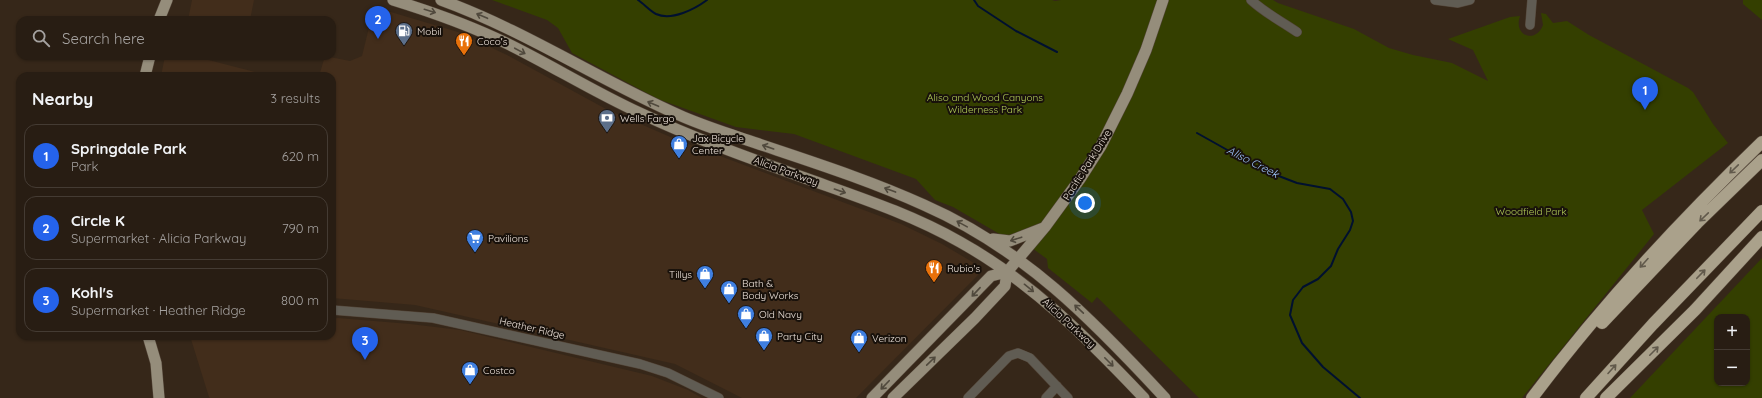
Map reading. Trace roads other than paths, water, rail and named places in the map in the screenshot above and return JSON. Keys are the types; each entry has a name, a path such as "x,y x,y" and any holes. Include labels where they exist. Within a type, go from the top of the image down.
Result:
{"highway":[{"path":"1533,398 1569,348 1666,239 1701,201 1762,142"},
{"path":"1533,398 1605,319 1697,223 1762,160"},
{"path":"1586,398 1653,324 1762,211"},
{"path":"1606,398 1695,310 1762,237"}],"main road":[{"path":"161,16 167,0"},
{"name":"Alicia Parkway","path":"393,0 447,17 480,31 607,97 660,122 797,175 888,208 920,221 962,243 1007,272 1051,305 1144,398"},
{"name":"Alicia Parkway","path":"441,0 486,18 596,74 614,85 689,120 895,192 944,214 986,237 1019,259 1057,289 1100,329 1165,398"},
{"name":"Pacific Park Drive","path":"894,398 1004,287 1007,272 1067,198 1101,146 1140,63 1163,0"},
{"path":"146,72 149,60"},
{"path":"986,237 1009,241 1045,227"},
{"name":"Pacific Park Drive","path":"872,398 991,276 1007,272"},
{"path":"149,340 156,363 159,398"}],"street":[{"path":"1251,0 1263,11 1297,32"},
{"path":"1435,0 1458,3 1470,0"},
{"path":"1530,25 1532,0"},
{"name":"Heather Ridge","path":"336,310 433,318 624,360 668,373 694,384 719,398"},
{"path":"968,398 1009,356 1018,353 1030,358 1068,398"},
{"path":"1046,398 1057,386"}],"waterway":[{"name":"Aliso Creek","path":"638,0 656,14 662,16 683,13 707,0"},
{"name":"Aliso Creek","path":"974,0 978,6 1016,31 1057,52"},
{"name":"Aliso Creek","path":"1197,133 1263,170 1297,183 1330,189 1343,199 1351,212 1353,221 1350,230 1338,249 1331,266 1318,279 1303,287 1293,300 1290,315 1302,343 1323,367 1360,398"}],"place":[{"name":"Circle K","path":"378,39"},
{"name":"Mobil","path":"404,46"},
{"name":"Coco's","path":"464,56"},
{"name":"Springdale Park","path":"1645,110"},
{"name":"Wells Fargo","path":"607,133"},
{"name":"Jax Bicycle Center","path":"679,159"},
{"name":"Pavilions","path":"475,253"},
{"name":"Rubio's","path":"934,283"},
{"name":"Tillys","path":"705,289"},
{"name":"Bath & Body Works","path":"729,304"},
{"name":"Old Navy","path":"746,329"},
{"name":"Party City","path":"764,351"},
{"name":"Verizon","path":"859,353"},
{"name":"Kohl's","path":"365,360"},
{"name":"Costco","path":"470,385"}],"park label":[{"name":"Aliso and Wood Canyons Wilderness Park","path":"985,102"},
{"name":"Woodfield Park","path":"1531,211"}]}
